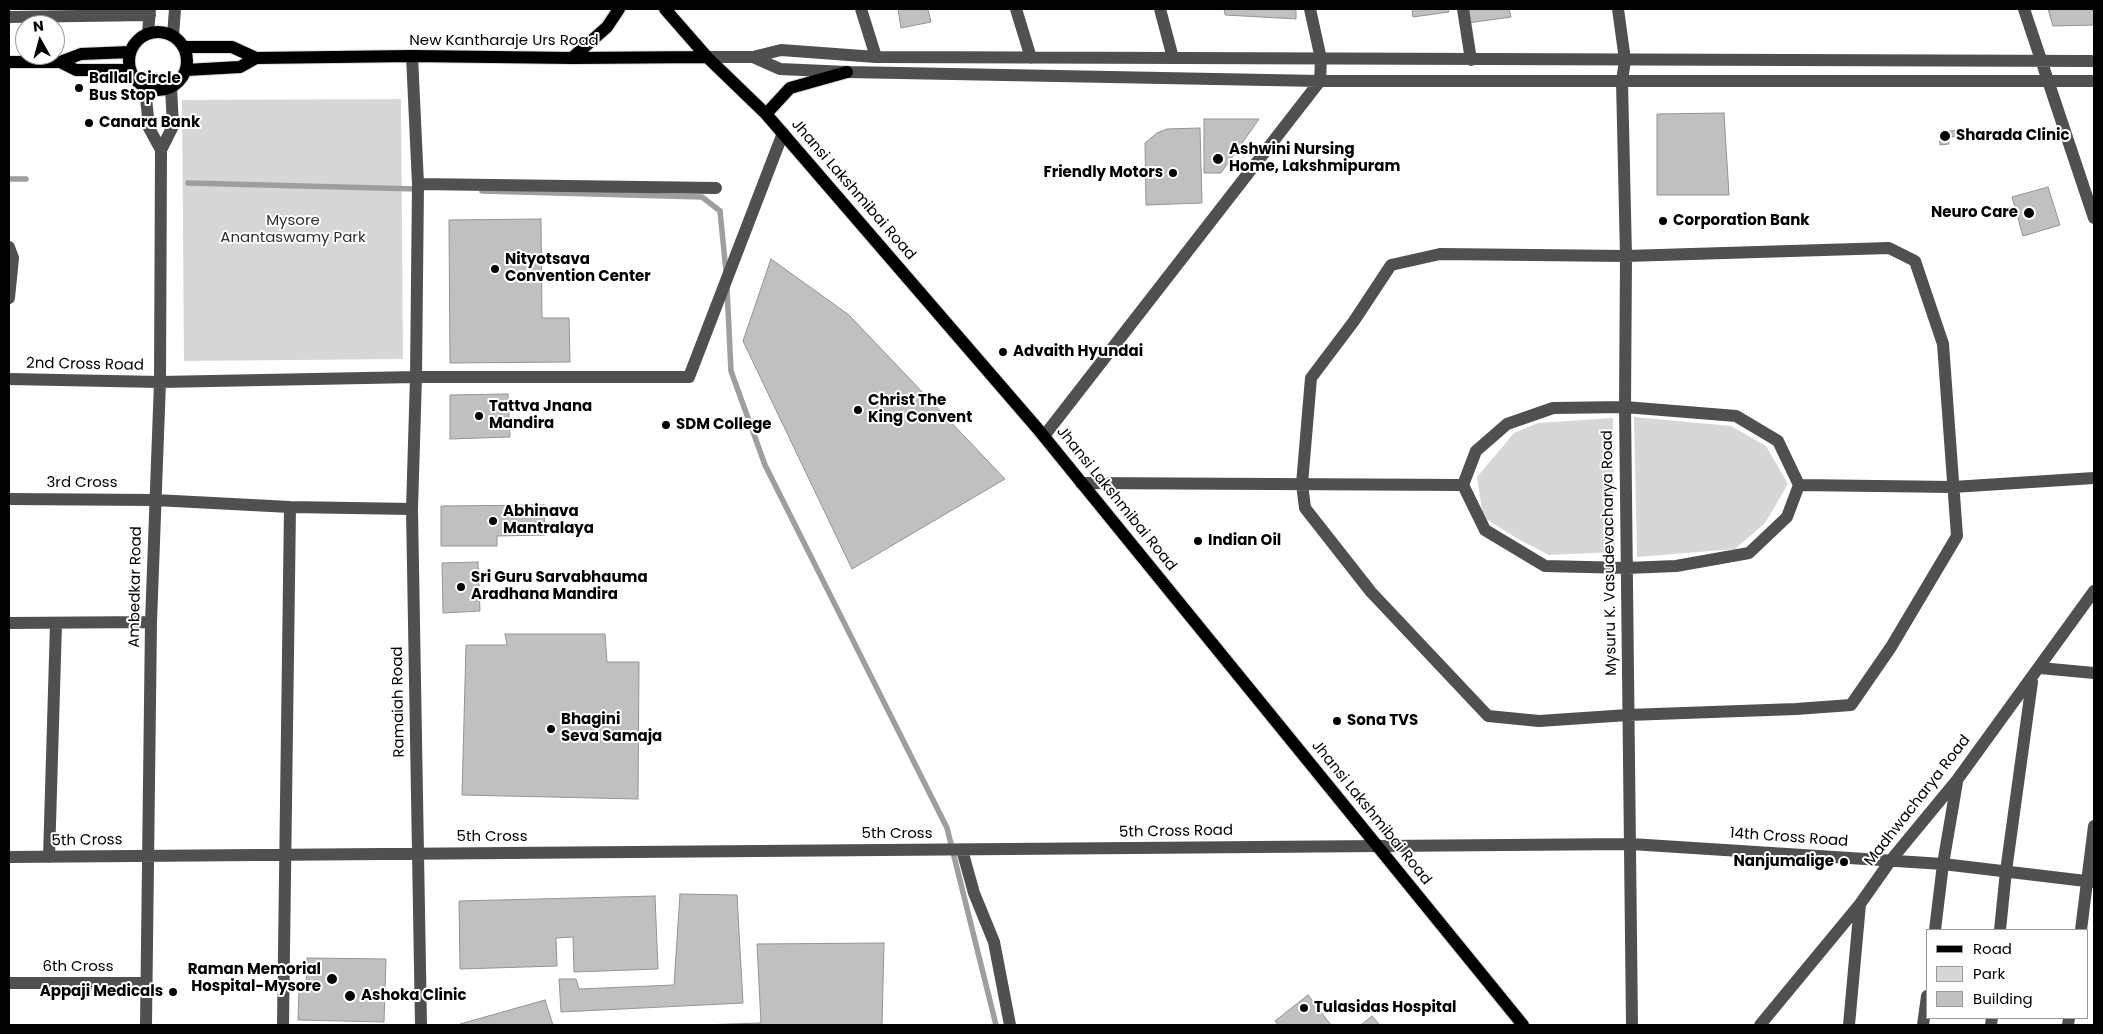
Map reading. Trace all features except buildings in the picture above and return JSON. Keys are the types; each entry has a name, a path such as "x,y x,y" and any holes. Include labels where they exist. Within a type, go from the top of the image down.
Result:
{"main road":[{"path":"572,58 607,27 619,9"},
{"name":"Jhansi Lakshmibai Road","path":"665,9 707,57 783,133 1044,436 1523,1025"},
{"path":"156,32 173,36 184,47 187,54 186,70 177,83 170,88 158,90 144,87 133,77 130,70 130,52 134,44 148,33 156,32"},
{"name":"New Kantharaje Urs Road","path":"184,47 232,47 256,58 412,56 707,57"},
{"path":"65,60 81,54 130,52"},
{"name":"New Kantharaje Urs Road","path":"186,70 240,67 256,58"},
{"path":"65,64 76,70 130,70"},
{"path":"766,114 790,88 847,72"}],"street":[{"path":"173,36 175,9"},
{"path":"861,9 876,57"},
{"path":"1016,9 1031,58"},
{"path":"1160,9 1172,58"},
{"path":"1044,436 1320,81 1321,59 1310,9"},
{"path":"1463,9 1471,60"},
{"name":"Mysuru K. Vasudevacharya Road","path":"1618,9 1625,60 1622,81 1626,256 1624,407 1632,1025"},
{"path":"2024,9 2094,218"},
{"path":"9,16 150,12 148,33"},
{"path":"753,57 781,50 876,57 2094,61"},
{"name":"Ramaiah Road","path":"412,56 418,184 416,377 412,509 421,1025"},
{"name":"New Kantharaje Urs Road","path":"707,57 753,57"},
{"path":"753,57 780,68 847,72 1320,81 2094,82"},
{"name":"Ambedkar Road","path":"144,87 149,128 161,150"},
{"name":"Ambedkar Road","path":"146,1025 151,622 160,382 161,150 173,126 170,88"},
{"name":"2nd Cross Road","path":"9,379 160,382 416,377 689,377 783,133"},
{"path":"418,184 716,188"},
{"path":"9,247 13,258 9,298"},
{"path":"1889,248 1915,261 1943,344 1957,536 1891,647 1851,705 1796,709 1628,714 1539,721 1488,716 1371,592 1305,508 1302,484 1311,378 1354,321 1391,266 1440,254 1626,256 1889,248"},
{"path":"1624,407 1736,416 1778,441 1799,485 1787,517 1749,553 1676,566 1627,568 1545,566 1485,530 1463,485 1476,451 1507,424 1553,408 1624,407"},
{"path":"1799,485 1952,487 2094,478"},
{"path":"1082,483 1463,485"},
{"name":"3rd Cross","path":"9,499 155,500 290,507 412,509"},
{"path":"284,1025 284,855 290,507"},
{"name":"Madhwacharya Road","path":"1760,1025 1860,904 1891,860 1957,780 2094,591"},
{"path":"9,623 151,622"},
{"path":"49,857 56,624"},
{"path":"2040,668 2094,673"},
{"path":"2000,929 2032,679"},
{"path":"1935,929 1942,864 1957,780"},
{"path":"2082,929 2091,881 2094,826"},
{"name":"14th Cross Road","path":"1377,846 1630,844 1942,864 2091,881"},
{"name":"5th Cross Road","path":"975,850 1377,846"},
{"path":"962,850 974,893 994,942 1010,1025"},
{"name":"5th Cross","path":"9,857 975,850"},
{"path":"1849,1025 1860,904"},
{"name":"6th Cross","path":"9,983 147,983"},
{"path":"1923,1025 1926,1003"}],"green space":[{"name":"Mysore Anantaswamy Park","path":"401,99 403,359 184,361 182,100"},
{"path":"1634,417 1731,426 1766,446 1788,484 1765,523 1735,549 1637,557"},
{"path":"1613,418 1615,552 1549,555 1518,539 1483,517 1477,477 1514,433 1538,423"}],"waterway":[{"path":"9,179 26,179"},
{"path":"188,183 417,189"},
{"path":"482,191 702,197 720,211 726,271"},
{"path":"727,288 731,371 765,465 947,828 996,1025"}],"place":[{"name":"Ballal Circle Bus Stop","path":"79,88"},
{"name":"Canara Bank","path":"89,123"},
{"name":"Sharada Clinic","path":"1945,136"},
{"name":"Ashwini Nursing Home, Lakshmipuram","path":"1218,159"},
{"name":"Friendly Motors","path":"1173,173"},
{"name":"Neuro Care","path":"2029,213"},
{"name":"Corporation Bank","path":"1663,221"},
{"name":"Nityotsava Convention Center","path":"495,269"},
{"name":"Advaith Hyundai","path":"1003,352"},
{"name":"Christ The King Convent","path":"858,410"},
{"name":"Tattva Jnana Mandira","path":"479,416"},
{"name":"SDM College","path":"666,425"},
{"name":"Abhinava Mantralaya","path":"493,521"},
{"name":"Indian Oil","path":"1198,541"},
{"name":"Sri Guru Sarvabhauma Aradhana Mandira","path":"461,587"},
{"name":"Sona TVS","path":"1337,721"},
{"name":"Bhagini Seva Samaja","path":"551,729"},
{"name":"Nanjumalige","path":"1844,862"},
{"name":"Raman Memorial Hospital-Mysore","path":"332,979"},
{"name":"Appaji Medicals","path":"173,992"},
{"name":"Ashoka Clinic","path":"350,996"},
{"name":"Tulasidas Hospital","path":"1304,1008"}]}
